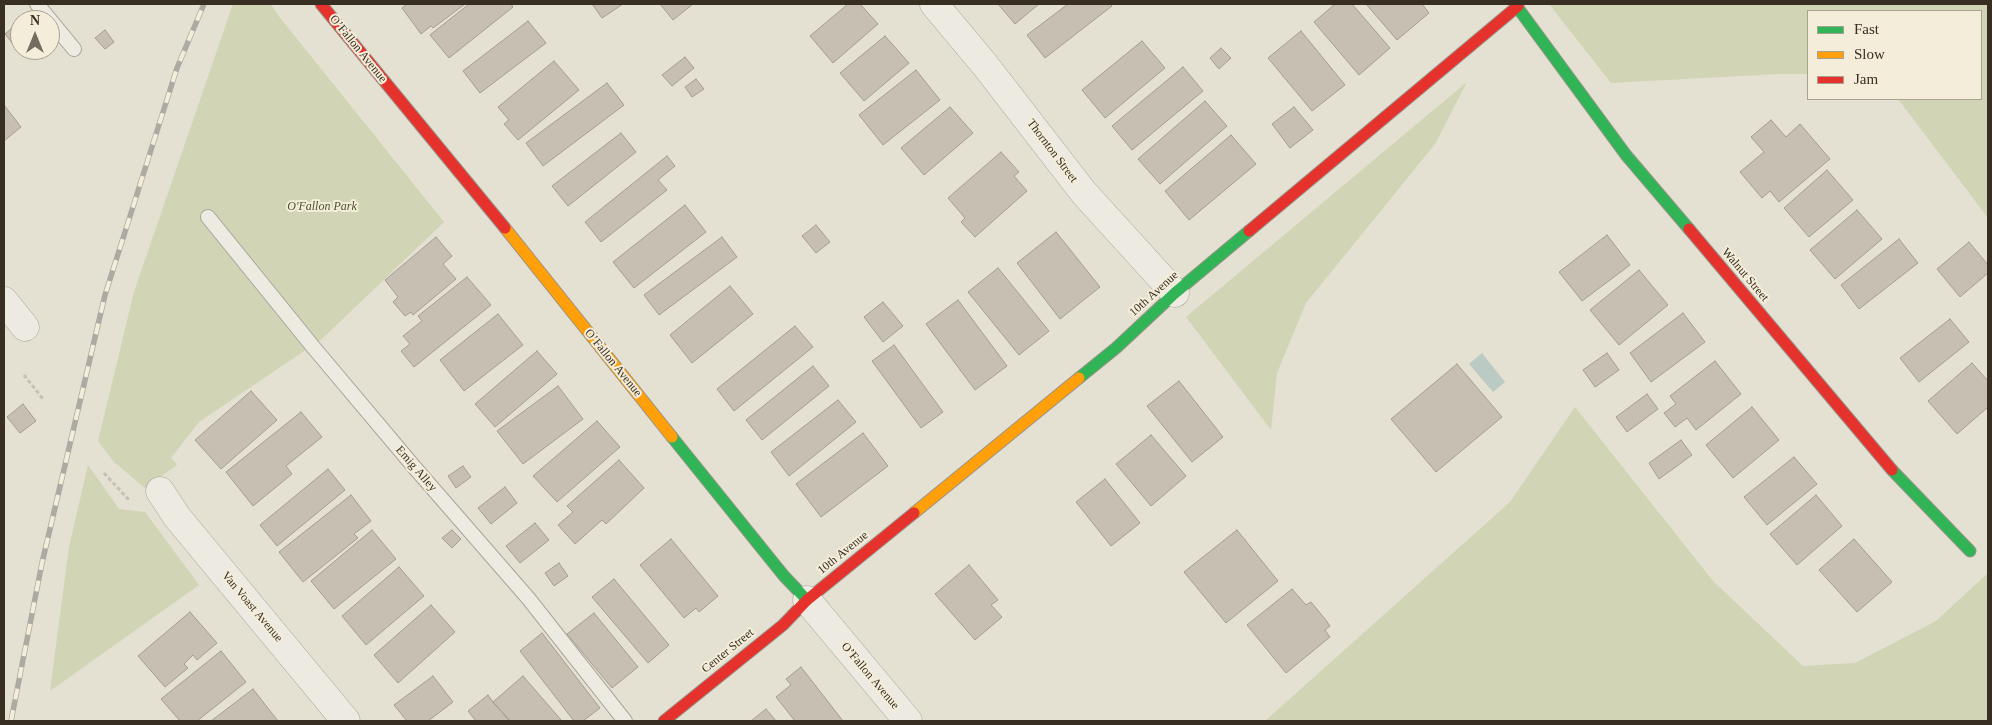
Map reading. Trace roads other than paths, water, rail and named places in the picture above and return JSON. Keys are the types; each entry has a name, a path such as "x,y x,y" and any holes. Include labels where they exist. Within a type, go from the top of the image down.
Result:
{"street":[{"name":"O’Fallon Avenue","path":"321,4 466,180 784,576 807,600 908,721"},
{"name":"Thornton Street","path":"934,4 985,65 1084,194 1175,293"},
{"name":"10th Avenue","path":"807,600 1116,348 1175,293 1426,84 1516,5"},
{"name":"Walnut Street","path":"1516,5 1626,155 1901,480 1970,551"},
{"path":"4,301 26,327"},
{"name":"Van Voast Avenue","path":"160,491 177,517 346,721"},
{"name":"Center Street","path":"664,721 783,625 807,600"}],"lane":[{"path":"37,4 74,49"},
{"name":"Emig Alley","path":"208,217 314,348 528,598 624,721"}],"railway":[{"path":"11,721 42,563 105,295 177,68 204,4"}],"park label":[{"name":"O'Fallon Park","path":"322,207"}]}
